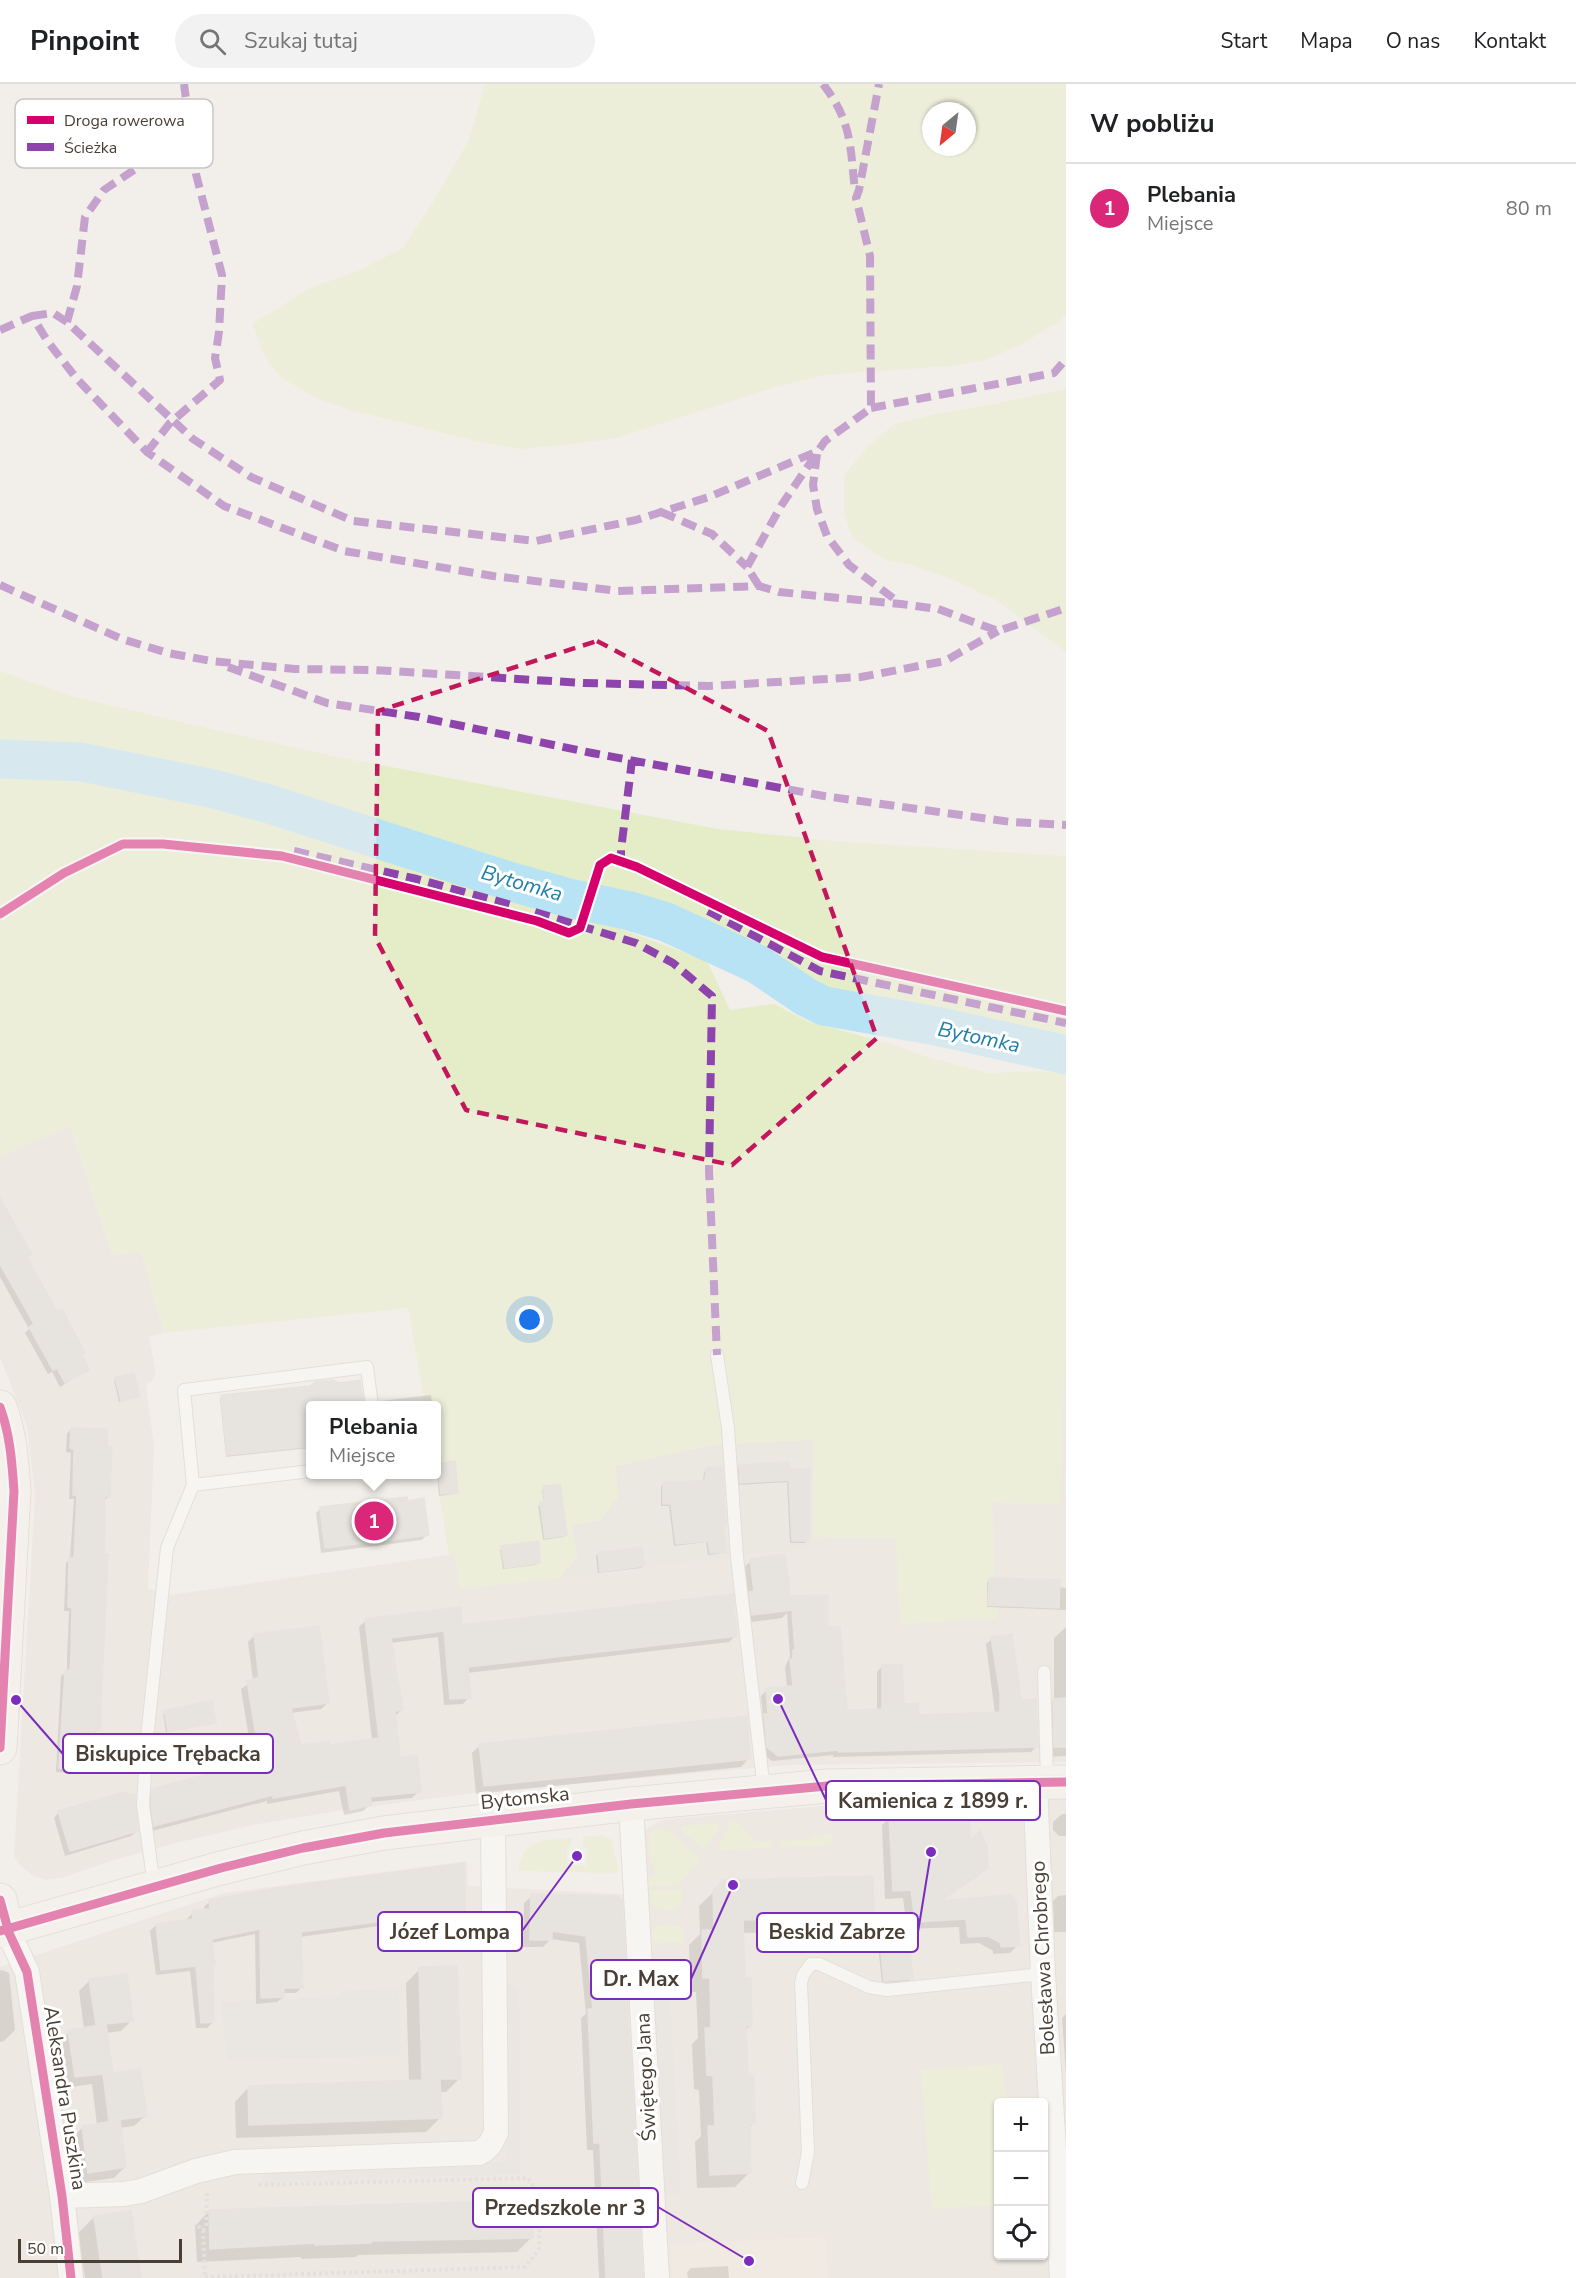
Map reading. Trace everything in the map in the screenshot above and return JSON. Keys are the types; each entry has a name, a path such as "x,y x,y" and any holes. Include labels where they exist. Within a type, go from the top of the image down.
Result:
{"street":[{"path":"0,1407 6,1423 12,1457 14,1491 0,1748"},
{"name":"Bytomska","path":"2,1920 155,1887 303,1848 384,1833 630,1804 827,1786 1049,1782"},
{"name":"Bolesława Chrobrego","path":"1049,1782 1043,1974 1062,2278"},
{"name":"Świętego Jana","path":"630,1804 657,2278"},
{"path":"62,2196 124,2194 141,2191 196,2172 235,2162 479,2153 486,2150 496,2132 493,1819"},
{"name":"Aleksandra Puszkina","path":"2,1920 27,1972 62,2196 71,2278"}],"lane":[{"path":"717,1355 728,1428 737,1557 765,1791"},
{"path":"155,1887 142,1805 167,1548 193,1485 184,1390 367,1367 371,1401"},
{"path":"193,1485 306,1472"},
{"path":"1044,1672 1049,1782"},
{"path":"802,2183 808,2152 801,1983 803,1975 812,1964 819,1964 870,1987 887,1990 1043,1974"}],"path":[{"path":"207,2185 206,2227 203,2231 205,2277 525,2267 539,2250 540,2196 528,2178 261,2186 250,2182"},
{"path":"198,2226 203,2231"}],"highlighted area":[{"path":"597,641 768,731 877,1038 732,1165 466,1110 375,937 378,711"}],"shaded area":[{"path":"70,1126 112,1255 141,1251 164,1333 149,1336 156,1374 152,1381 146,1384 154,1447 148,1589 170,1595 455,1554 460,1589 813,1548 813,1537 896,1538 901,1623 997,1618 992,1502 1059,1504 1066,1335 1066,1762 789,1765 482,1792 337,1811 253,1825 114,1860 61,1878 45,1880 32,1875 20,1865 14,1856 35,1495 27,1426 0,1357 0,1156"},
{"path":"813,1439 813,1548 559,1578 577,1557 571,1525 600,1520 616,1466 712,1445"},
{"path":"1066,1799 1066,2278 0,2278 0,1967 224,1893 467,1861 468,1886 643,1895 644,1831 661,1820 832,1805"},
{"path":"669,1978 681,2193 665,2194 653,1979"},
{"path":"505,1982 519,1989 521,2174 261,2183 261,2169 507,2161"},
{"path":"399,1988 401,2056 227,2060 221,2002 341,1996 341,1991"},
{"path":"826,2237 828,2278 672,2278 670,2244"}],"green space":[{"path":"485,84 1066,84 1066,314 1024,343 986,360 950,366 825,375 775,387 616,438 520,449 475,441 354,411 314,397 281,377 265,358 253,324 310,288 358,271 403,248 469,140"},
{"path":"1066,389 1066,652 998,601 954,580 908,564 885,560 852,537 844,512 844,476 868,446 895,424"},
{"path":"0,671 72,696 202,727 343,758 718,829 833,841 1066,856 1066,1045 856,1000 829,989 728,930 670,905 637,895 560,881 357,816 186,775 77,754 0,752"},
{"path":"0,777 41,778 138,789 225,808 548,902 707,961 730,1010 774,1004 807,1021 988,1073 1046,1071 1066,1074 1066,1335 1060,1504 992,1502 997,1618 900,1624 896,1538 813,1537 813,1440 712,1445 616,1466 618,1498 600,1520 571,1525 577,1557 559,1578 460,1589 455,1555 449,1555 437,1479 441,1479 441,1401 424,1401 408,1308 164,1333 141,1252 112,1255 70,1126 0,1156"},
{"path":"737,1821 757,1842 771,1842 771,1848 717,1850 730,1822"},
{"path":"718,1823 719,1827 705,1851 681,1830 683,1826"},
{"path":"659,1828 670,1832 700,1859 678,1885 645,1886 644,1879 652,1879 655,1875 649,1842 651,1834"},
{"path":"833,1834 833,1845 780,1847 780,1841 813,1839 814,1835"},
{"path":"601,1835 612,1840 618,1871 613,1873 518,1871 525,1852 536,1843 572,1838 571,1847 567,1847 567,1865 586,1866 587,1848 583,1847 583,1837"},
{"path":"646,1890 682,1890 682,1901 676,1909 663,1910 650,1904"},
{"path":"683,1926 684,1942 652,1943 652,1932 655,1927"},
{"path":"1003,2064 1006,2098 994,2098 994,2205 932,2209 921,2070"}],"building":[{"path":"0,1198 32,1254 27,1256 35,1272 57,1311 62,1309 85,1353 82,1355 89,1370 65,1383 57,1368 53,1370 29,1327 34,1324 0,1264"},
{"path":"134,1373 140,1397 121,1401 115,1377"},
{"path":"333,1380 339,1383 360,1380 363,1401 306,1401 306,1447 227,1455 221,1395 310,1386 315,1382"},
{"path":"71,1428 107,1429 107,1446 112,1447 110,1497 105,1496 104,1554 108,1554 100,1730 95,1730 94,1738 92,1738 93,1770 59,1768 65,1670 70,1670 72,1608 68,1607 69,1557 74,1558 77,1495 73,1495 74,1449 70,1448"},
{"path":"455,1461 458,1493 441,1494 439,1479 441,1479 441,1463"},
{"path":"789,1462 789,1469 810,1469 809,1541 792,1541 789,1480 740,1483 739,1465"},
{"path":"722,1467 726,1524 723,1524 727,1552 710,1553 708,1541 676,1544 671,1504 663,1504 663,1482 705,1481 706,1468"},
{"path":"560,1484 567,1535 545,1538 540,1502 545,1501 543,1486"},
{"path":"407,1497 408,1501 424,1498 429,1535 325,1548 320,1507"},
{"path":"539,1541 540,1563 505,1568 501,1546"},
{"path":"642,1547 644,1566 600,1572 598,1553"},
{"path":"785,1554 792,1610 752,1615 749,1592 754,1591 750,1559"},
{"path":"989,1578 1060,1580 1059,1608 988,1605"},
{"path":"733,1594 737,1636 468,1667 471,1698 450,1699 444,1631 391,1638 403,1710 395,1711 400,1757 417,1755 421,1792 370,1797 372,1805 350,1810 346,1785 273,1798 273,1795 154,1826 151,1805 152,1789 260,1760 247,1681 259,1677 254,1634 319,1626 329,1703 291,1708 301,1745 329,1741 330,1745 379,1738 365,1619 461,1607 462,1625"},
{"path":"828,1595 828,1627 840,1627 847,1710 882,1709 882,1665 902,1665 904,1704 918,1703 919,1715 1000,1712 1000,1694 991,1637 1012,1634 1021,1700 1036,1699 1038,1747 839,1752 838,1750 778,1756 767,1747 764,1714 768,1714 766,1688 793,1686 790,1659 793,1659 793,1650 795,1650 791,1596"},
{"path":"1066,1698 1066,1747 1054,1747 1053,1699"},
{"path":"212,1701 216,1723 168,1731 164,1710"},
{"path":"747,1716 751,1759 484,1786 479,1744"},
{"path":"120,1793 128,1793 128,1796 135,1794 138,1831 70,1851 58,1811"},
{"path":"969,1813 970,1841 980,1831 987,1847 988,1868 940,1901 1010,1895 1016,1901 1020,1946 1001,1947 1001,1943 988,1936 968,1937 966,1919 915,1922 911,1890 893,1891 889,1816"},
{"path":"464,1863 465,1910 301,1932 303,1988 284,1988 284,1997 261,1998 260,1929 212,1939 215,1964 213,1964 214,2022 201,2023 196,1966 161,1970 156,1924 193,1919 192,1911 210,1909 209,1900 276,1888"},
{"path":"873,1876 874,1916 743,1920 745,1978 751,1978 752,2026 746,2026 748,2076 754,2076 755,2124 750,2124 751,2173 710,2175 708,2126 715,2126 713,2076 707,2075 705,2028 711,2028 710,1978 703,1978 702,1930 714,1930 713,1891 723,1880"},
{"path":"531,1894 617,1896 622,1900 643,2278 606,2278 600,2143 594,2143 588,2009 593,2009 586,1936 552,1931 552,1940 530,1940"},
{"path":"909,1940 913,1979 884,1981 880,1942"},
{"path":"457,1966 461,2079 440,2079 442,2118 249,2125 248,2086 422,2080 419,1967"},
{"path":"127,1974 133,2021 96,2025 89,1979"},
{"path":"106,2024 113,2073 140,2069 147,2116 109,2121 103,2074 75,2077 68,2030"},
{"path":"120,2120 126,2167 88,2173 82,2126"},
{"path":"533,2200 533,2238 371,2241 371,2243 315,2245 315,2243 210,2249 209,2210"},
{"path":"131,2210 141,2278 103,2278 94,2216"}],"waterway":[{"name":"Bytomka","path":"0,759 81,762 214,789 269,804 512,882 666,922 757,964 806,997 824,1006 936,1026 1066,1055"}],"tram line":[{"path":"0,1926 302,1843 383,1828 493,1814 827,1781 1066,1776"},
{"path":"0,1936 223,1873 304,1853 385,1838 630,1809 828,1790 1066,1787"}],"marked path":[{"path":"184,84 186,99"},
{"path":"823,84 845,122 855,191"},
{"path":"759,586 747,567 781,506 825,441 871,408 870,256 856,198 879,84"},
{"path":"67,322 77,286 85,217 104,190 137,168"},
{"path":"147,452 170,423 220,380 215,358 219,332 222,275 195,168"},
{"path":"32,316 53,313 67,322 193,439 251,477 353,521 536,541 636,520 709,497 818,451"},
{"path":"0,330 32,316 48,342 77,379 147,452 224,506 344,551 493,576 618,591 759,586 779,592 938,609 998,631 1066,608"},
{"path":"871,408 1054,373 1066,359"},
{"path":"817,454 813,485 817,509 827,536 849,565 901,604"},
{"path":"661,512 712,534 747,567"},
{"path":"0,585 122,639 168,653 211,661 295,669 374,670 583,683 709,686 861,677 945,661 998,631"},
{"path":"228,667 327,703 419,717 592,753 824,796 1011,822 1066,825"},
{"path":"625,864 621,858 621,850 632,760"},
{"path":"294,851 417,879 515,906"},
{"path":"708,911 820,971 1066,1023"},
{"path":"535,912 636,943 673,963 712,996 709,1170 717,1355"}],"cycle path":[{"path":"0,914 64,873 123,844 163,844 282,856 537,921 569,933 580,928 600,865 611,858 637,867 822,957 1066,1011"},
{"path":"0,1407 8,1438 14,1491 0,1748"},
{"path":"0,1931 221,1868 303,1848 384,1833 631,1804 827,1786 1066,1782"},
{"path":"0,1900 9,1933 27,1972 62,2196 71,2278"}],"place":[{"name":"Plebania","path":"374,1521"},
{"name":"Kamienica z 1899 r.","path":"778,1699"},
{"name":"Biskupice Trębacka","path":"16,1700"},
{"name":"Beskid Zabrze","path":"931,1852"},
{"name":"Józef Lompa","path":"577,1856"},
{"name":"Dr. Max","path":"733,1885"},
{"name":"Przedszkole nr 3","path":"749,2261"}]}
